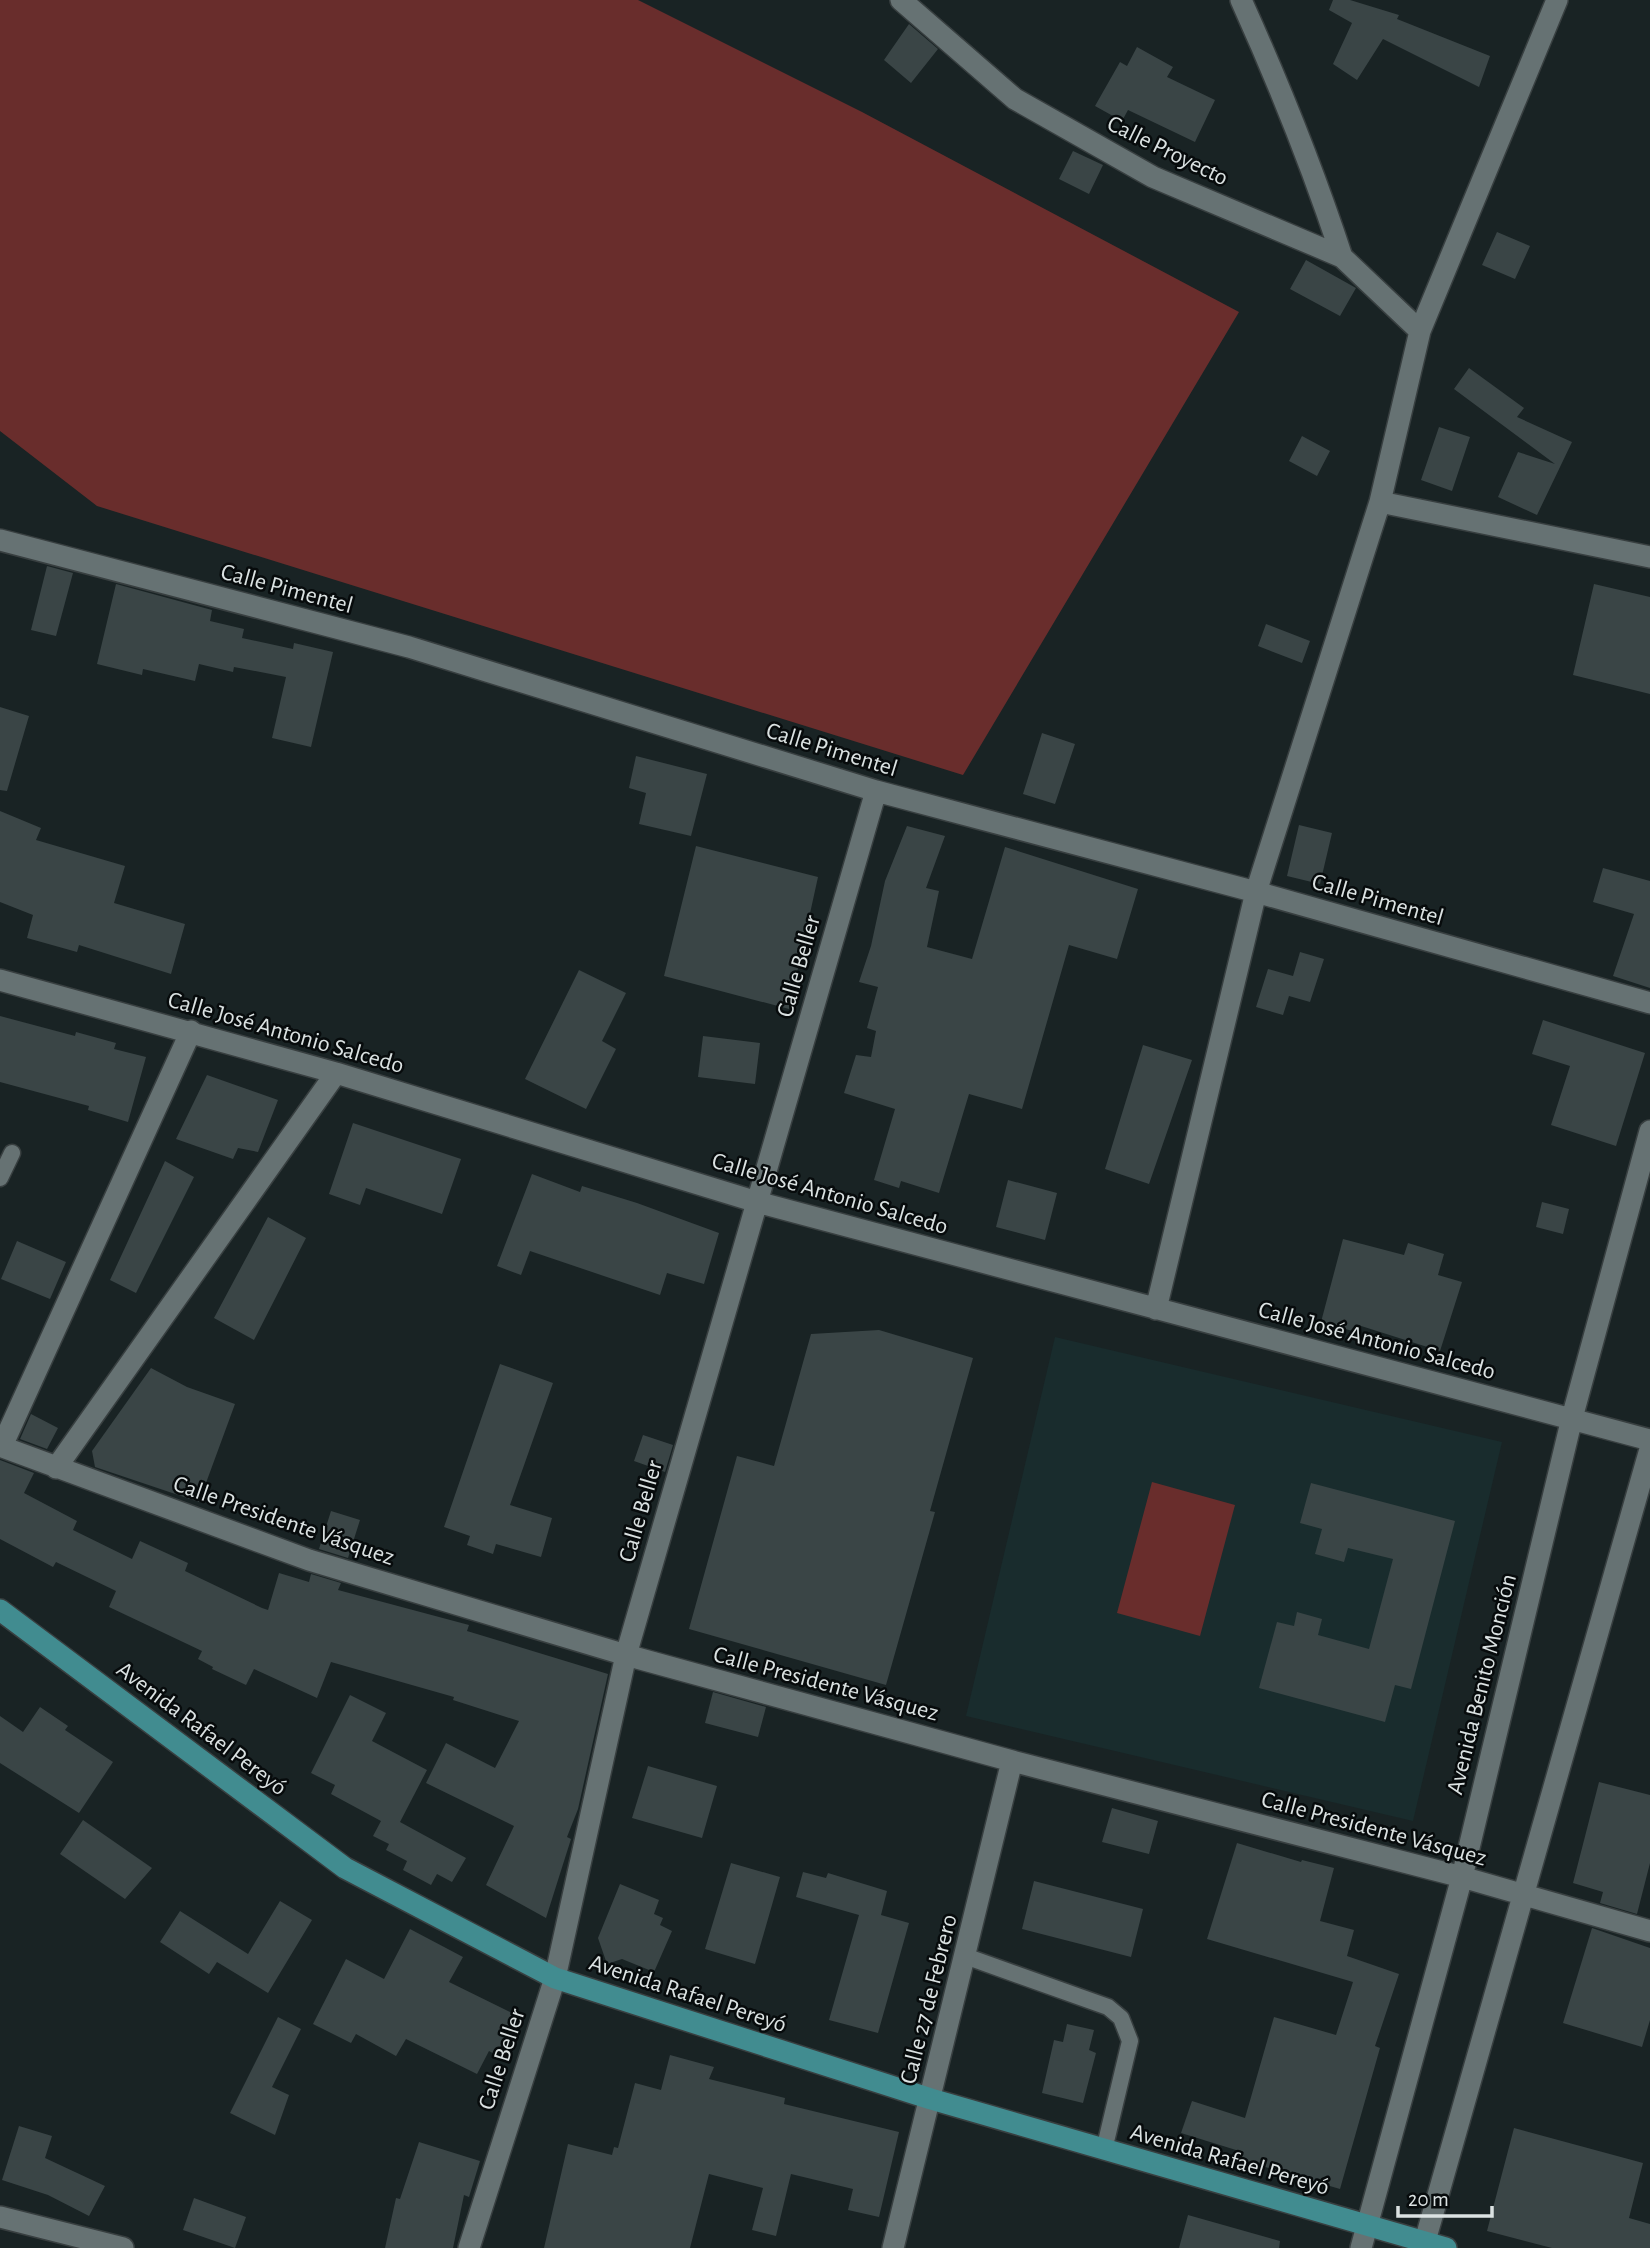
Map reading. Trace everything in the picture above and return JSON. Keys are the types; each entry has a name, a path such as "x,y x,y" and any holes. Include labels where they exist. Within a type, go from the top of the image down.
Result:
{"main road":[{"name":"Avenida Rafael Pereyó","path":"0,1610 345,1868 555,1978 931,2099 1423,2245 1446,2248"}],"street":[{"name":"Calle Proyecto","path":"901,0 1027,105 1153,177 1342,257 1420,331"},
{"path":"1241,0 1285,100 1342,257"},
{"path":"1156,1309 1256,892 1380,502 1420,331 1556,0"},
{"path":"1380,502 1650,557"},
{"name":"Calle Pimentel","path":"0,540 409,647 876,791 1256,892 1650,1003"},
{"name":"Calle Beller","path":"469,2248 555,1978 626,1655 876,791"},
{"name":"Calle José Antonio Salcedo","path":"0,979 337,1073 757,1202 1650,1440"},
{"path":"1,1446 191,1031"},
{"path":"56,1468 337,1073"},
{"name":"Avenida Benito Monción","path":"1361,2248 1462,1877 1572,1418 1650,1131"},
{"name":"Calle Presidente Vásquez","path":"1,1446 309,1560 626,1655 1012,1762 1462,1877 1524,1897 1650,1931"},
{"path":"1423,2245 1650,1449"},
{"name":"Calle 27 de Febrero","path":"893,2248 1012,1762"},
{"path":"0,2217 123,2248"}],"lane":[{"path":"0,1178 12,1153"},
{"path":"965,1956 1108,2007 1121,2018 1130,2041 1104,2150"}],"shaded area":[{"path":"0,0 638,0 862,112 1239,312 963,775 97,506 0,431"},
{"path":"1055,1337 1502,1442 1413,1821 966,1716"},
{"path":"1152,1482 1235,1505 1200,1636 1117,1613"}],"building":[{"path":"1333,0 1350,0 1399,15 1397,19 1490,56 1479,87 1383,39 1357,80 1333,64 1352,23 1329,10"},
{"path":"909,24 938,49 911,83 884,60"},
{"path":"1137,47 1173,67 1167,77 1215,100 1195,142 1128,110 1122,121 1095,106 1120,62 1127,66"},
{"path":"1073,151 1103,165 1089,194 1059,179"},
{"path":"1497,232 1530,246 1515,279 1482,265"},
{"path":"1306,260 1356,288 1340,316 1290,289"},
{"path":"1469,368 1524,408 1517,417 1572,442 1537,515 1498,497 1518,452 1555,464 1454,389"},
{"path":"1439,427 1470,437 1452,491 1421,480"},
{"path":"1302,436 1330,451 1317,476 1289,461"},
{"path":"47,566 73,573 56,636 31,630"},
{"path":"116,584 212,610 210,621 244,629 242,638 293,649 294,643 333,652 311,747 272,738 286,677 234,667 233,672 199,664 195,681 143,669 142,675 97,664"},
{"path":"1594,584 1650,597 1650,694 1573,675"},
{"path":"1266,624 1310,641 1302,663 1258,646"},
{"path":"0,707 29,716 7,791 0,790"},
{"path":"1042,733 1075,744 1055,804 1023,794"},
{"path":"636,756 707,774 691,836 639,824 646,793 629,788"},
{"path":"0,811 41,828 36,840 125,866 114,903 185,924 171,974 79,945 77,952 27,938 33,915 0,902"},
{"path":"1299,825 1332,833 1320,884 1287,876"},
{"path":"907,826 945,836 926,888 939,891 927,947 972,959 1005,847 1138,889 1117,959 1069,945 1022,1109 969,1094 939,1193 901,1181 899,1188 874,1180 895,1109 844,1093 856,1055 871,1057 876,1031 867,1028 878,987 859,982 871,946 885,881"},
{"path":"696,846 818,877 789,1009 664,976"},
{"path":"1603,868 1650,881 1650,988 1613,976 1634,914 1593,902"},
{"path":"1300,952 1324,959 1310,1002 1289,996 1283,1015 1256,1007 1268,969 1293,976"},
{"path":"579,970 626,993 602,1041 616,1049 586,1109 525,1079"},
{"path":"0,1016 75,1036 76,1032 116,1043 114,1049 146,1057 128,1122 88,1110 89,1106 0,1082"},
{"path":"1543,1020 1645,1053 1616,1146 1551,1125 1570,1066 1532,1054"},
{"path":"703,1036 760,1043 755,1084 698,1077"},
{"path":"1143,1045 1192,1060 1149,1184 1105,1169"},
{"path":"207,1075 278,1100 258,1152 238,1148 233,1159 176,1139"},
{"path":"353,1123 461,1159 442,1214 366,1188 360,1205 329,1194"},
{"path":"165,1161 194,1177 136,1293 110,1280"},
{"path":"532,1174 580,1192 582,1186 637,1203 719,1233 704,1284 667,1273 660,1295 530,1251 521,1275 497,1266"},
{"path":"1008,1180 1057,1193 1045,1240 996,1227"},
{"path":"1542,1202 1569,1209 1563,1234 1536,1227"},
{"path":"268,1217 306,1238 254,1340 214,1318"},
{"path":"1343,1239 1404,1255 1408,1243 1444,1254 1438,1275 1462,1282 1440,1351 1358,1325 1356,1332 1321,1322"},
{"path":"17,1241 66,1262 50,1299 1,1279"},
{"path":"879,1330 973,1358 930,1511 935,1512 886,1685 689,1629 737,1456 774,1466 811,1334"},
{"path":"500,1364 553,1383 510,1505 552,1518 541,1557 496,1544 493,1554 467,1545 470,1536 444,1527"},
{"path":"151,1368 187,1387 235,1404 199,1502 95,1467 92,1451"},
{"path":"31,1414 58,1428 47,1449 20,1439"},
{"path":"643,1435 673,1445 665,1472 634,1461"},
{"path":"0,1460 34,1473 24,1493 77,1521 73,1530 132,1559 140,1541 188,1563 185,1571 262,1608 268,1610 279,1573 309,1582 311,1574 341,1583 338,1590 469,1625 467,1631 608,1674 578,1809 567,1837 571,1839 546,1918 486,1885 514,1826 426,1783 446,1743 495,1768 519,1721 453,1700 454,1697 331,1662 317,1698 254,1669 246,1685 212,1669 213,1667 198,1659 202,1651 109,1607 116,1591 56,1562 53,1567 0,1539"},
{"path":"1311,1483 1455,1521 1411,1689 1395,1685 1385,1722 1259,1688 1277,1622 1294,1626 1297,1612 1322,1619 1318,1635 1369,1649 1393,1559 1348,1548 1344,1562 1315,1554 1322,1529 1300,1523"},
{"path":"331,1511 360,1520 348,1558 319,1549"},
{"path":"713,1692 766,1707 758,1737 705,1723"},
{"path":"350,1695 386,1713 372,1741 427,1770 400,1822 466,1858 452,1882 437,1874 431,1885 403,1870 407,1861 386,1850 389,1844 373,1836 381,1821 331,1794 335,1785 311,1773"},
{"path":"40,1707 68,1726 65,1730 113,1762 79,1813 0,1763 0,1716 23,1732"},
{"path":"648,1766 717,1786 702,1838 632,1818"},
{"path":"1599,1782 1650,1795 1650,1863 1637,1914 1600,1903 1603,1892 1573,1883"},
{"path":"1112,1808 1158,1821 1149,1854 1102,1842"},
{"path":"83,1820 152,1868 125,1899 60,1854"},
{"path":"1237,1843 1301,1862 1302,1860 1334,1868 1320,1921 1354,1930 1347,1956 1399,1974 1375,2046 1380,2048 1340,2189 1234,2158 1236,2150 1181,2133 1192,2101 1245,2118 1274,2017 1336,2035 1353,1982 1207,1939"},
{"path":"731,1863 780,1877 755,1964 705,1949"},
{"path":"803,1872 826,1878 828,1873 887,1891 881,1915 909,1923 878,2033 829,2020 859,1915 796,1897"},
{"path":"1034,1881 1143,1909 1131,1957 1022,1929"},
{"path":"620,1884 659,1900 654,1914 663,1918 660,1925 672,1931 654,1972 622,1959 607,1964 598,1938"},
{"path":"280,1901 312,1920 268,1993 217,1962 209,1974 160,1942 180,1911 248,1954"},
{"path":"1592,1928 1650,1948 1650,2020 1642,2047 1563,2023"},
{"path":"410,1929 463,1957 449,1982 516,2015 496,2055 489,2051 477,2074 406,2039 396,2056 356,2034 351,2043 313,2024 346,1959 384,1979"},
{"path":"278,2017 301,2029 272,2087 289,2095 275,2135 230,2113"},
{"path":"1067,2024 1094,2030 1089,2050 1096,2053 1083,2103 1042,2093 1054,2040 1063,2042"},
{"path":"670,2055 714,2067 709,2079 785,2098 784,2104 899,2132 879,2217 848,2210 853,2189 791,2174 776,2236 752,2230 763,2188 709,2174 690,2248 544,2248 568,2144 612,2155 614,2147 618,2148 635,2083 661,2090"},
{"path":"19,2126 52,2136 45,2158 105,2186 89,2216 48,2195 2,2180"},
{"path":"1514,2128 1643,2163 1629,2218 1650,2224 1650,2248 1552,2248 1487,2231"},
{"path":"419,2142 480,2161 469,2197 464,2195 453,2248 385,2248 396,2198 400,2199"},
{"path":"194,2198 246,2217 235,2248 183,2230"},
{"path":"1188,2215 1280,2241 1279,2248 1179,2248"}]}
